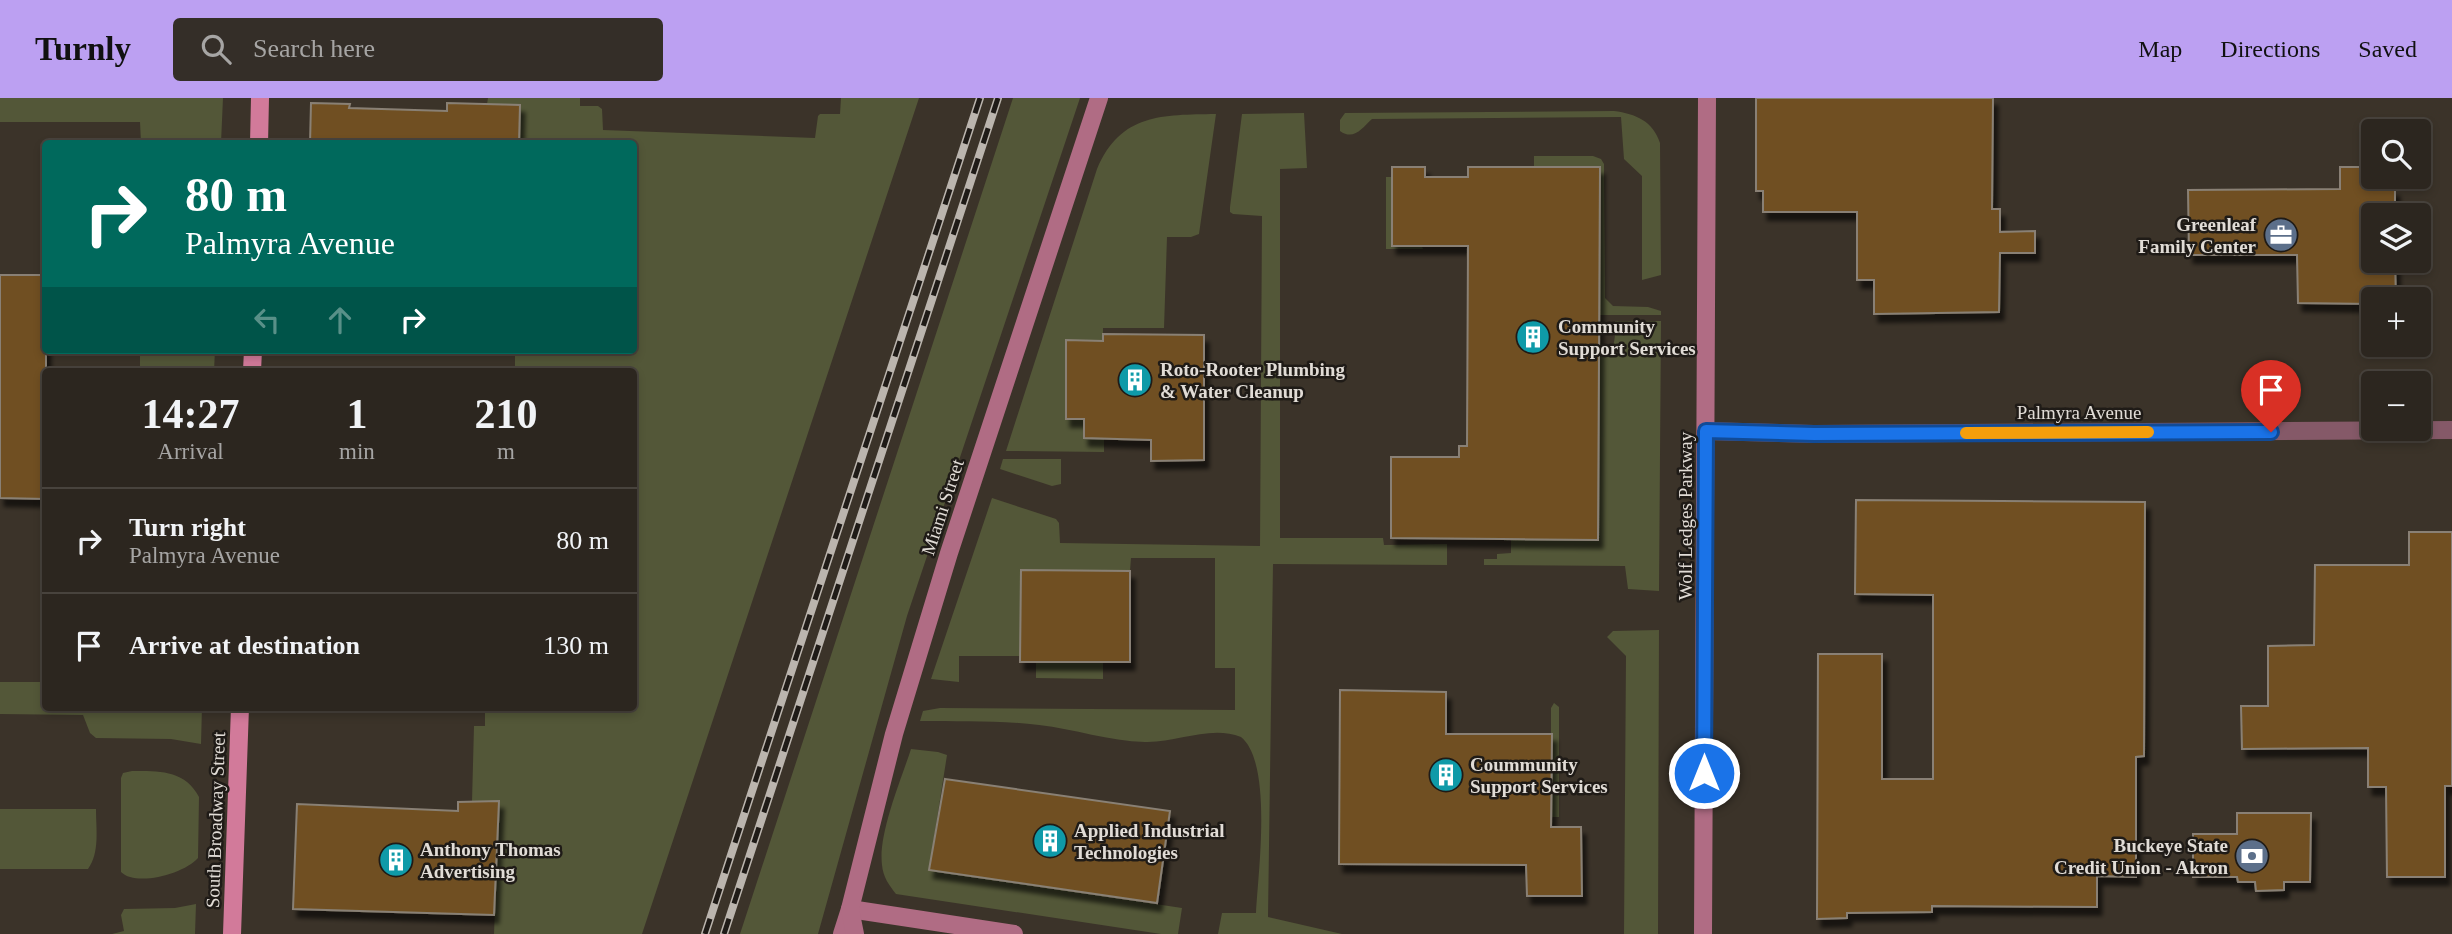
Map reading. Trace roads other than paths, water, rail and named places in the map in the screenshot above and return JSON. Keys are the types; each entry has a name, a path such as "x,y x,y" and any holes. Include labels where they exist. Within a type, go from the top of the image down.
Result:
{"main road":[{"path":"259,140 260,98"},
{"name":"South Broadway Street","path":"232,934 240,711"}],"street":[{"name":"Miami Street","path":"855,934 850,909 894,734 945,566 1099,98"},
{"name":"Wolf Ledges Parkway","path":"1703,934 1707,98"},
{"name":"Palmyra Avenue","path":"1706,431 1827,434 2452,430"},
{"path":"842,934 850,909 1014,934"}],"railway":[{"path":"705,934 980,98"},
{"path":"724,934 998,98"}],"place":[{"name":"Greenleaf Family Center","path":"2281,235"},
{"name":"Community Support Services","path":"1533,337"},
{"name":"Roto-Rooter Plumbing & Water Cleanup","path":"1135,380"},
{"name":"Coummunity Support Services","path":"1446,775"},
{"name":"Applied Industrial Technologies","path":"1050,841"},
{"name":"Buckeye State Credit Union - Akron","path":"2252,856"},
{"name":"Anthony Thomas Advertising","path":"396,860"}]}
